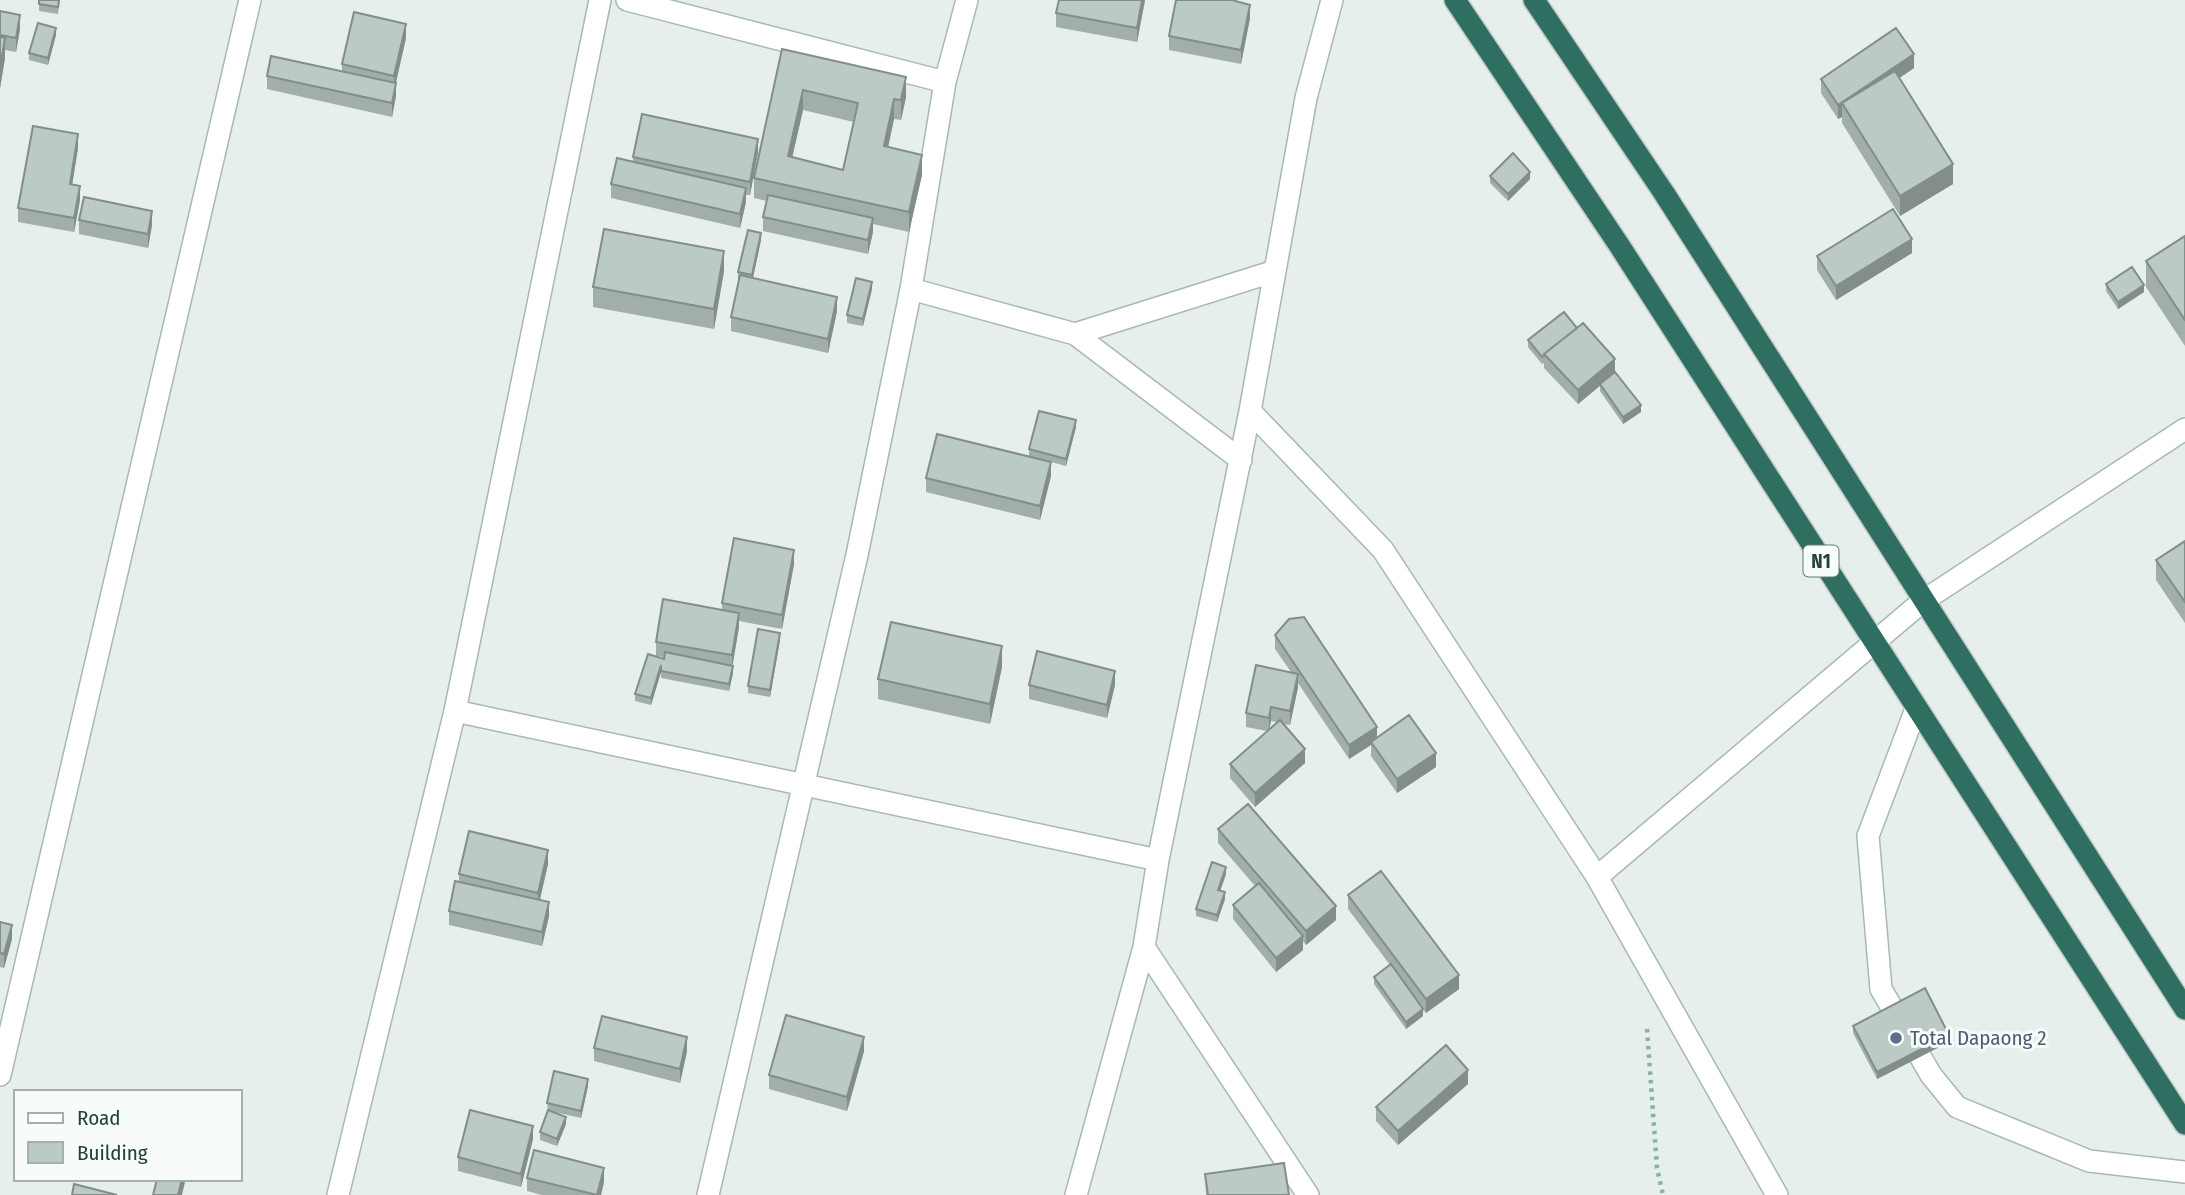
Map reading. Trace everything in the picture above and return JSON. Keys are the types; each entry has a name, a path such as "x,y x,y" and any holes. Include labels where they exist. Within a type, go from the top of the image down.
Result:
{"highway":[{"name":"N1","path":"1455,0 1619,245 2185,1124"},
{"path":"1534,0 1671,205 2185,1009"}],"street":[{"path":"0,1074 250,0"},
{"path":"338,1195 455,711 600,0"},
{"path":"627,0 945,82"},
{"path":"708,1195 857,555 911,289 945,82 967,0"},
{"path":"1076,1195 1144,947 1158,860 1241,460 1306,98 1332,0"},
{"path":"1074,334 1275,271"},
{"path":"911,289 1074,334 1241,460"},
{"path":"1250,411 1383,550 1597,877 1777,1195"},
{"path":"1597,877 1923,601 2185,429"},
{"path":"1916,709 1868,836 1881,989 1931,1075 1957,1107 2089,1161 2185,1172"},
{"path":"455,711 1158,860"},
{"path":"1144,947 1308,1195"}],"path":[{"path":"1646,1014 1657,1168 1664,1195"}],"building":[{"path":"39,0 59,0 58,7 39,4"},
{"path":"1059,0 1142,0 1137,28 1056,13"},
{"path":"1176,0 1232,0 1250,5 1241,50 1169,36"},
{"path":"0,11 20,15 16,38 0,35"},
{"path":"354,12 406,24 394,76 342,64"},
{"path":"38,23 56,28 48,58 29,53"},
{"path":"1896,28 1914,54 1838,105 1821,79"},
{"path":"0,37 5,38 0,68"},
{"path":"782,49 906,77 901,100 894,99 884,146 922,155 909,212 754,178","holes":["803,90 858,103 843,170 788,156"]},
{"path":"271,56 396,83 392,103 267,76"},
{"path":"1895,71 1953,164 1900,196 1842,103"},
{"path":"642,114 758,139 750,182 633,157"},
{"path":"33,126 78,134 70,184 80,186 74,218 18,208"},
{"path":"1513,153 1530,172 1508,194 1490,176"},
{"path":"617,158 746,188 740,214 611,184"},
{"path":"768,195 873,218 868,240 763,217"},
{"path":"84,197 152,211 148,234 79,220"},
{"path":"1893,209 1912,239 1836,286 1817,256"},
{"path":"604,229 724,251 714,309 593,287"},
{"path":"748,230 761,233 752,275 738,272"},
{"path":"2185,236 2185,320 2146,261"},
{"path":"2132,267 2144,285 2118,302 2106,284"},
{"path":"740,275 837,297 828,339 731,317"},
{"path":"856,278 872,282 863,319 847,315"},
{"path":"1564,312 1577,328 1542,357 1528,340"},
{"path":"1583,323 1615,359 1578,390 1544,354"},
{"path":"1615,372 1641,405 1623,417 1600,384"},
{"path":"1039,411 1076,420 1066,459 1029,449"},
{"path":"937,434 1051,462 1040,506 926,478"},
{"path":"734,538 794,550 782,615 722,603"},
{"path":"2185,541 2185,602 2156,560"},
{"path":"663,599 739,613 732,655 656,642"},
{"path":"1304,617 1377,727 1349,745 1275,635 1289,619"},
{"path":"891,622 1002,646 990,704 878,679"},
{"path":"758,629 780,633 770,690 748,686"},
{"path":"1037,651 1115,671 1107,705 1029,685"},
{"path":"665,652 733,666 729,684 661,671 661,665 651,698 635,694 648,654 664,659"},
{"path":"1256,665 1298,674 1290,711 1271,707 1269,718 1246,713"},
{"path":"1409,715 1436,753 1397,779 1371,742"},
{"path":"1280,720 1305,749 1255,793 1230,764"},
{"path":"1248,804 1336,906 1306,931 1218,829"},
{"path":"469,831 548,850 538,893 459,874"},
{"path":"1212,862 1226,867 1218,890 1225,892 1217,915 1196,909"},
{"path":"1381,871 1459,975 1426,999 1348,895"},
{"path":"455,881 549,902 542,932 449,911"},
{"path":"1259,883 1303,936 1276,958 1233,905"},
{"path":"0,922 12,925 4,954 0,953"},
{"path":"1391,964 1423,1009 1406,1022 1374,977"},
{"path":"1925,988 1949,1035 1877,1072 1853,1026"},
{"path":"786,1015 864,1037 847,1097 769,1075"},
{"path":"602,1016 687,1037 680,1069 594,1048"},
{"path":"1446,1045 1468,1070 1398,1131 1376,1107"},
{"path":"554,1071 588,1079 581,1111 547,1103"},
{"path":"470,1110 533,1126 521,1174 458,1157"},
{"path":"548,1110 566,1117 557,1139 540,1132"},
{"path":"534,1150 604,1168 597,1195 527,1178"},
{"path":"1284,1163 1289,1195 1208,1195 1205,1174"},
{"path":"156,1181 182,1181 178,1195 153,1195"},
{"path":"74,1184 117,1195 72,1195"}],"place":[{"name":"Total Dapaong 2","path":"1896,1038"}]}
